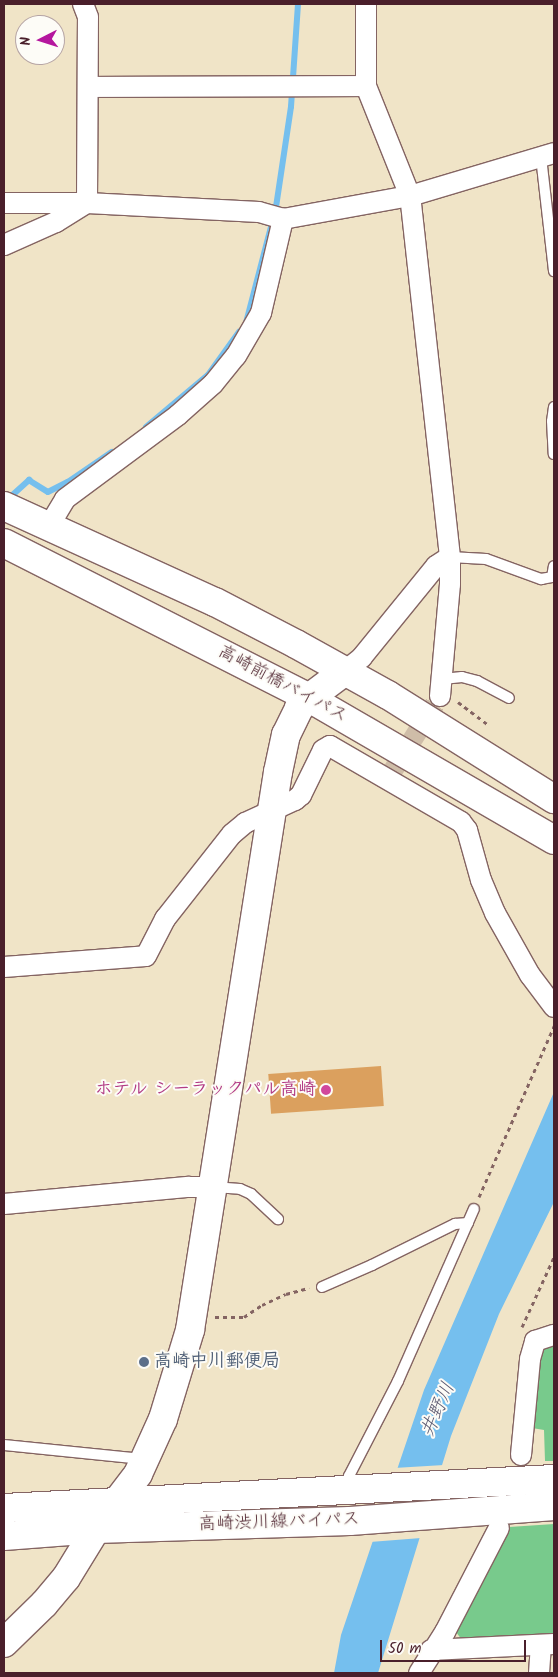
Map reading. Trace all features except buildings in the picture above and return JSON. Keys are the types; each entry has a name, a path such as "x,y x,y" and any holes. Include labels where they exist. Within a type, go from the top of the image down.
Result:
{"main road":[{"path":"4,506 214,602 345,671 554,799"},
{"name":"高崎前橋バイパス","path":"5,548 309,698 554,840"},
{"path":"4,1643 55,1592 66,1578 96,1529 138,1474 163,1419 190,1330 272,810 286,735 299,708 309,698 345,671"},
{"name":"高崎渋川線バイパス","path":"4,1508 554,1479"},
{"name":"高崎渋川線バイパス","path":"4,1536 96,1529 350,1521 554,1506"}],"street":[{"path":"83,4 88,17 87,203"},
{"path":"366,4 366,86 410,196 450,558 445,691"},
{"path":"89,87 366,86"},
{"path":"4,203 87,203 261,212 283,219 410,196 548,155"},
{"path":"4,245 56,222 87,203"},
{"path":"49,526 65,499 178,415 213,384 236,356 260,313 283,219"},
{"path":"345,671 362,657 436,566 450,558"},
{"path":"4,967 146,956 165,919 232,834 245,823 301,795 323,750 330,746 389,776 461,822 467,830 481,880 495,913 530,974 554,1007"},
{"path":"4,1204 188,1187 212,1187"},
{"path":"521,1455 530,1359 535,1341 554,1335"},
{"path":"419,1673 432,1650 446,1632 499,1528"},
{"path":"432,1650 548,1645 539,1673"}],"lane":[{"path":"548,155 554,271"},
{"path":"554,407 552,421 554,454"},
{"path":"450,558 486,559 541,579 552,577 554,566"},
{"path":"445,691 462,677 477,681 509,698"},
{"path":"212,1187 240,1189 251,1194 278,1220"},
{"path":"353,1490 349,1476 398,1381 474,1209"},
{"path":"322,1287 372,1265 455,1224 468,1223"},
{"path":"4,1445 146,1459"}],"path":[{"path":"445,691 488,725"},
{"path":"474,1209 554,1024"},
{"path":"520,1336 521,1328 554,1257"},
{"path":"208,1317 244,1317 262,1305 286,1294 304,1288 322,1287"}],"green space":[{"path":"554,1342 554,1461 545,1461 544,1430 532,1428 542,1347"},
{"path":"554,1524 554,1637 462,1640 456,1632 509,1527"}],"water":[{"name":"井野川","path":"554,1092 554,1202 499,1314 451,1436 378,1673 334,1673 341,1635 424,1390"}],"pier":[{"path":"444,1465 421,1538 370,1542 394,1468"}],"waterway":[{"path":"275,214 291,107 298,4"},
{"path":"246,323 272,223"},
{"path":"146,427 208,375 239,332"},
{"path":"7,500 29,480 48,492 68,482 112,452"}],"tunnel":[{"path":"392,772 440,696"}],"place":[{"name":"ホテル シーラックパル高崎","path":"326,1090"},
{"name":"高崎中川郵便局","path":"144,1362"}]}
